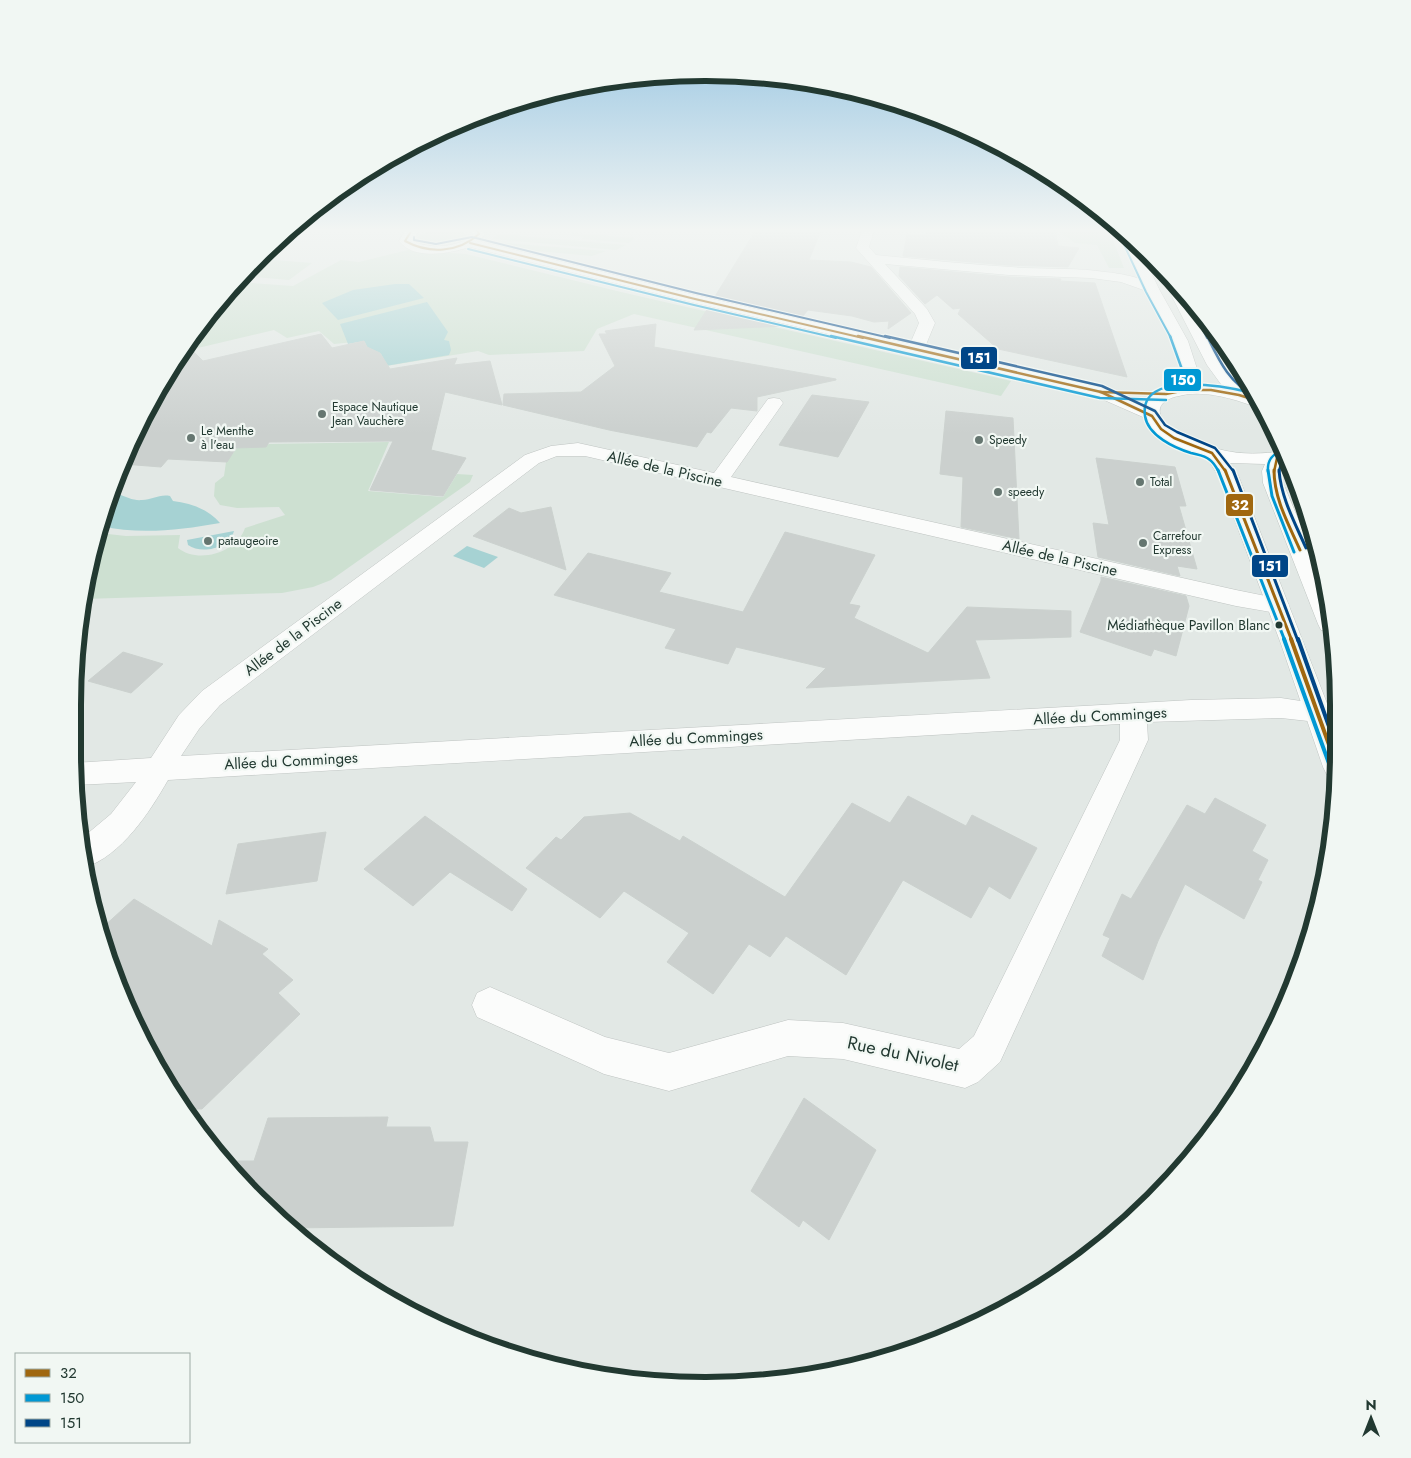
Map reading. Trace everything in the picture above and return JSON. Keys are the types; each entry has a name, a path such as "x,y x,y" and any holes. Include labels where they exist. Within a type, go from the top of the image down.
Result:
{"street":[{"path":"691,298 1101,392 1166,394 1186,390 1212,390 1249,398"},
{"path":"909,298 922,312 927,323 916,349"},
{"path":"1157,298 1180,341 1191,375 1186,390"},
{"path":"1188,310 1215,365 1239,395"},
{"path":"1101,392 1152,416"},
{"path":"1166,394 1156,400 1151,407 1152,416 1161,429 1174,438 1212,453 1247,459 1278,457"},
{"path":"718,481 774,403"},
{"name":"Allée de la Piscine","path":"89,850 104,840 124,821 141,798 188,721 211,698 532,460 549,451 585,450 1236,598 1278,605"},
{"path":"1212,453 1228,475 1330,748"},
{"path":"1279,460 1272,471 1273,483 1320,600"},
{"name":"Allée du Comminges","path":"82,773 164,759 1133,714 1281,708 1317,712"},
{"name":"Rue du Nivolet","path":"490,1005 604,1055 668,1072 788,1038 843,1041 965,1069 987,1049 1126,757 1134,740 1133,714"}],"green space":[{"path":"233,298 647,298 1011,381 1001,396 634,314 597,329 584,351 489,355 478,351 374,368 382,358 382,355 364,341 334,344 319,331 287,338 274,330 193,349"},
{"path":"389,442 368,491 443,497 457,474 473,475 470,482 331,580 313,587 282,593 91,599 106,534 126,536 180,535 178,548 186,553 206,555 226,550 241,537 245,528 285,515 279,507 237,508 220,505 214,496 215,483 224,476 226,462 238,447 269,444"}],"water":[{"path":"334,298 424,298 338,320 322,303"},
{"path":"427,302 448,332 444,340 449,341 451,350 449,355 374,368 383,358 381,354 368,349 364,341 348,344 340,324"},
{"path":"118,494 136,500 170,496 173,501 186,503 204,510 220,523 190,528 145,531 108,527"},
{"name":"pataugeoire","path":"234,531 227,542 221,546 200,549 188,545 187,540"},
{"path":"467,546 498,557 484,568 453,556"}],"building":[{"path":"714,298 898,298 911,313 888,329 889,321 874,322 852,316 808,310 802,317"},
{"path":"919,298 933,298 925,304"},
{"path":"940,298 1100,298 1127,377 998,349 958,314 961,308 953,309"},
{"path":"708,308 786,326 694,330"},
{"path":"656,324 654,347 836,380 757,397 757,411 731,408 711,433 707,432 697,447 609,430 503,405 504,394 581,392 615,366 599,334 607,334 605,331"},
{"name":"Espace Nautique Jean Vauchère","path":"321,334 332,348 364,341 367,347 380,353 390,369 457,358 454,365 490,361 502,405 445,392 431,450 466,458 443,496 370,490 393,441 269,442 266,447 236,448 227,462 168,459 161,467 130,465 165,393 192,350 203,361"},
{"path":"812,395 869,402 838,457 779,445"},
{"name":"Speedy","path":"946,411 1013,418 1019,539 961,527 963,477 940,474"},
{"path":"1096,458 1175,467 1186,506 1179,506 1197,569 1177,566 1180,576 1098,557 1093,523 1109,525"},
{"path":"551,507 566,570 473,536 509,508 521,513"},
{"path":"785,532 875,555 849,604 860,606 854,618 928,653 967,607 1071,611 1071,637 975,640 990,678 806,688 826,668 736,647 728,664 665,648 676,629 554,595 588,553 671,573 659,592 743,612"},
{"path":"1101,577 1186,596 1189,606 1176,656 1154,649 1151,656 1080,632"},
{"path":"123,652 163,664 131,693 88,681"},
{"path":"908,796 966,826 972,815 1037,848 1010,899 989,886 971,918 903,880 846,975 786,936 770,957 749,944 713,994 667,962 689,933 624,891 600,918 526,868 556,837 561,840 584,817 630,813 680,841 683,836 785,897 852,803 890,823"},
{"path":"1215,798 1266,825 1252,851 1268,860 1258,880 1262,882 1244,919 1185,884 1158,941 1143,980 1102,956 1110,938 1103,935 1122,894 1131,899 1187,805 1205,814"},
{"path":"425,816 527,889 512,911 450,872 413,906 364,869"},
{"path":"326,832 317,881 226,894 238,844"},
{"path":"134,899 212,946 219,920 268,949 262,954 293,980 278,993 300,1014 202,1109 193,1109 165,1065 146,1029 114,953 106,924"},
{"path":"804,1098 876,1150 829,1240 803,1220 799,1227 751,1191"},
{"path":"388,1117 386,1127 430,1127 434,1142 468,1142 453,1226 301,1228 264,1194 233,1161 254,1161 268,1118"}],"transit line":[{"name":"150","path":"666,298 1100,398 1166,400"},
{"name":"32","path":"691,298 1101,392 1152,416 1161,429 1174,438 1212,453 1228,475 1293,644 1330,747"},
{"name":"151","path":"718,298 1102,386 1155,411 1165,425 1177,432 1215,448 1234,472 1330,729"},
{"name":"150","path":"1149,298 1174,343 1184,375 1180,388"},
{"name":"151","path":"1201,325 1220,362 1244,390"},
{"name":"150","path":"1245,391 1207,385 1188,384 1170,386 1155,391 1146,401 1145,415 1147,422 1156,434 1184,451 1209,459 1220,473 1287,646 1329,765"},
{"name":"32","path":"1100,392 1166,394 1186,390 1211,390 1249,398"},
{"name":"150","path":"1276,454 1272,456 1268,466 1268,480 1277,513 1294,552"},
{"name":"32","path":"1278,458 1274,467 1276,491 1300,550"},
{"name":"151","path":"1281,464 1279,471 1283,493 1306,548"}],"place":[{"name":"Espace Nautique Jean Vauchère","path":"322,414"},
{"name":"Le Menthe à l'eau","path":"191,438"},
{"name":"Speedy","path":"979,440"},
{"name":"Total","path":"1140,482"},
{"name":"speedy","path":"998,492"},
{"name":"pataugeoire","path":"208,541"},
{"name":"Carrefour Express","path":"1143,543"},
{"name":"Médiathèque Pavillon Blanc","path":"1279,625"}]}
